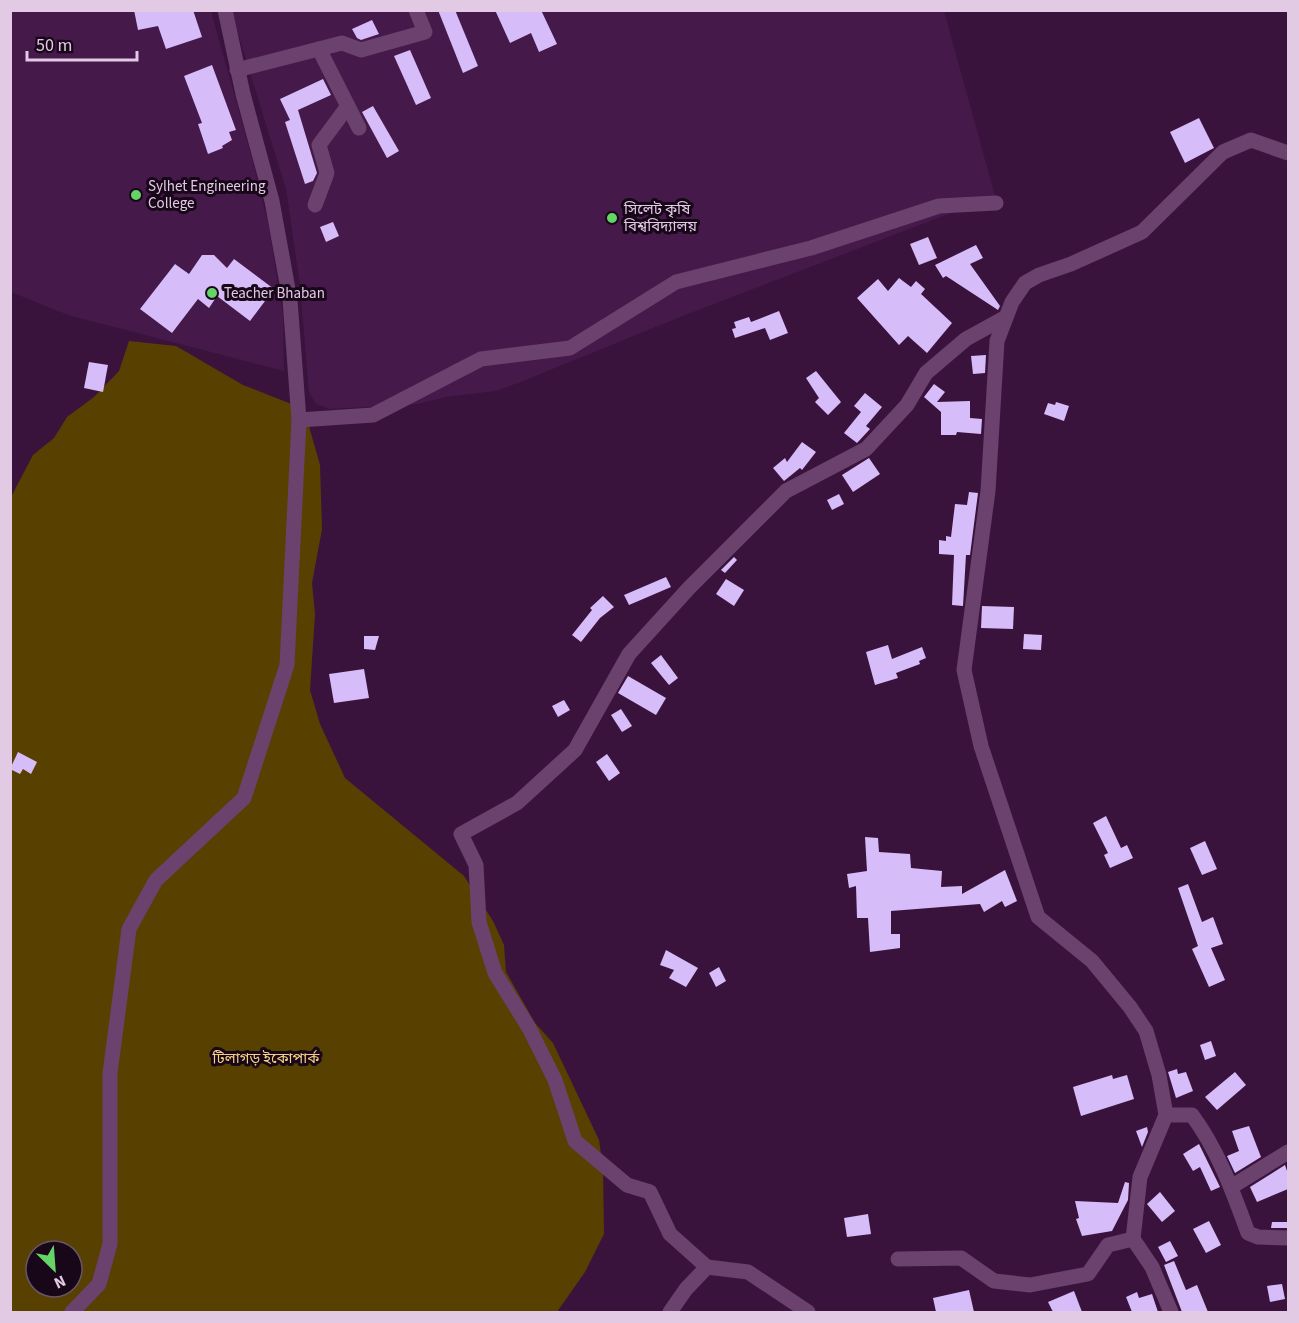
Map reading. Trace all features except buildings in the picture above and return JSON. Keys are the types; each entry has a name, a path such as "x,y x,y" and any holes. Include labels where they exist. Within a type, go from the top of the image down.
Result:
{"street":[{"path":"72,1312 99,1284 110,1244 110,1073 129,929 156,880 244,798 287,665 299,420 290,300 272,201 237,70 225,10"},
{"path":"237,70 342,44 361,50 425,32 416,10"},
{"path":"319,49 359,128"},
{"path":"315,205 327,173 319,145 348,106"},
{"path":"1171,1312 1152,1267 1133,1239 1140,1177 1166,1116 1159,1075 1146,1031 1130,1007 1092,961 1038,916 981,746 964,670 988,491 997,341 1006,318 1025,284 1039,275 1071,264 1142,232 1223,152 1251,140 1288,153"},
{"path":"299,420 373,415 482,359 570,348 676,282 811,248 939,206 996,203"},
{"path":"808,1312 748,1272 707,1267 670,1234 650,1192 627,1185 575,1141 555,1080 529,1028 495,974 479,922 476,865 461,834 517,803 575,750 629,654 689,588 786,491 866,449 907,405 926,373 966,339 1006,318"},
{"path":"1166,1116 1192,1114 1204,1131 1231,1187 1248,1233 1258,1237 1288,1238"},
{"path":"1231,1187 1288,1152"},
{"path":"898,1259 961,1258 994,1281 1030,1285 1088,1274 1108,1245 1133,1239"},
{"path":"670,1312 686,1289 707,1267"}],"shaded area":[{"name":"Sylhet Engineering College","path":"10,11 211,11 269,228 283,315 284,371 68,315 11,292"},
{"name":"সিলেট কৃষি বিশ্ববিদ্যালয়","path":"231,11 944,11 995,196 495,391 446,397 418,404 330,409 316,404 309,392 300,285 286,189"}],"green space":[{"name":"টিলাগড় ইকোপার্ক","path":"129,341 176,346 243,385 304,409 320,465 322,529 312,583 315,614 310,690 320,724 345,778 464,876 493,921 504,945 506,972 535,1023 553,1043 599,1140 603,1169 604,1234 585,1272 557,1312 11,1312 11,497 33,455 54,438 67,417 94,397 119,371"}],"place":[{"name":"Sylhet Engineering College","path":"136,195"},
{"name":"সিলেট কৃষি বিশ্ববিদ্যালয়","path":"612,218"},
{"name":"Teacher Bhaban","path":"212,293"}]}
